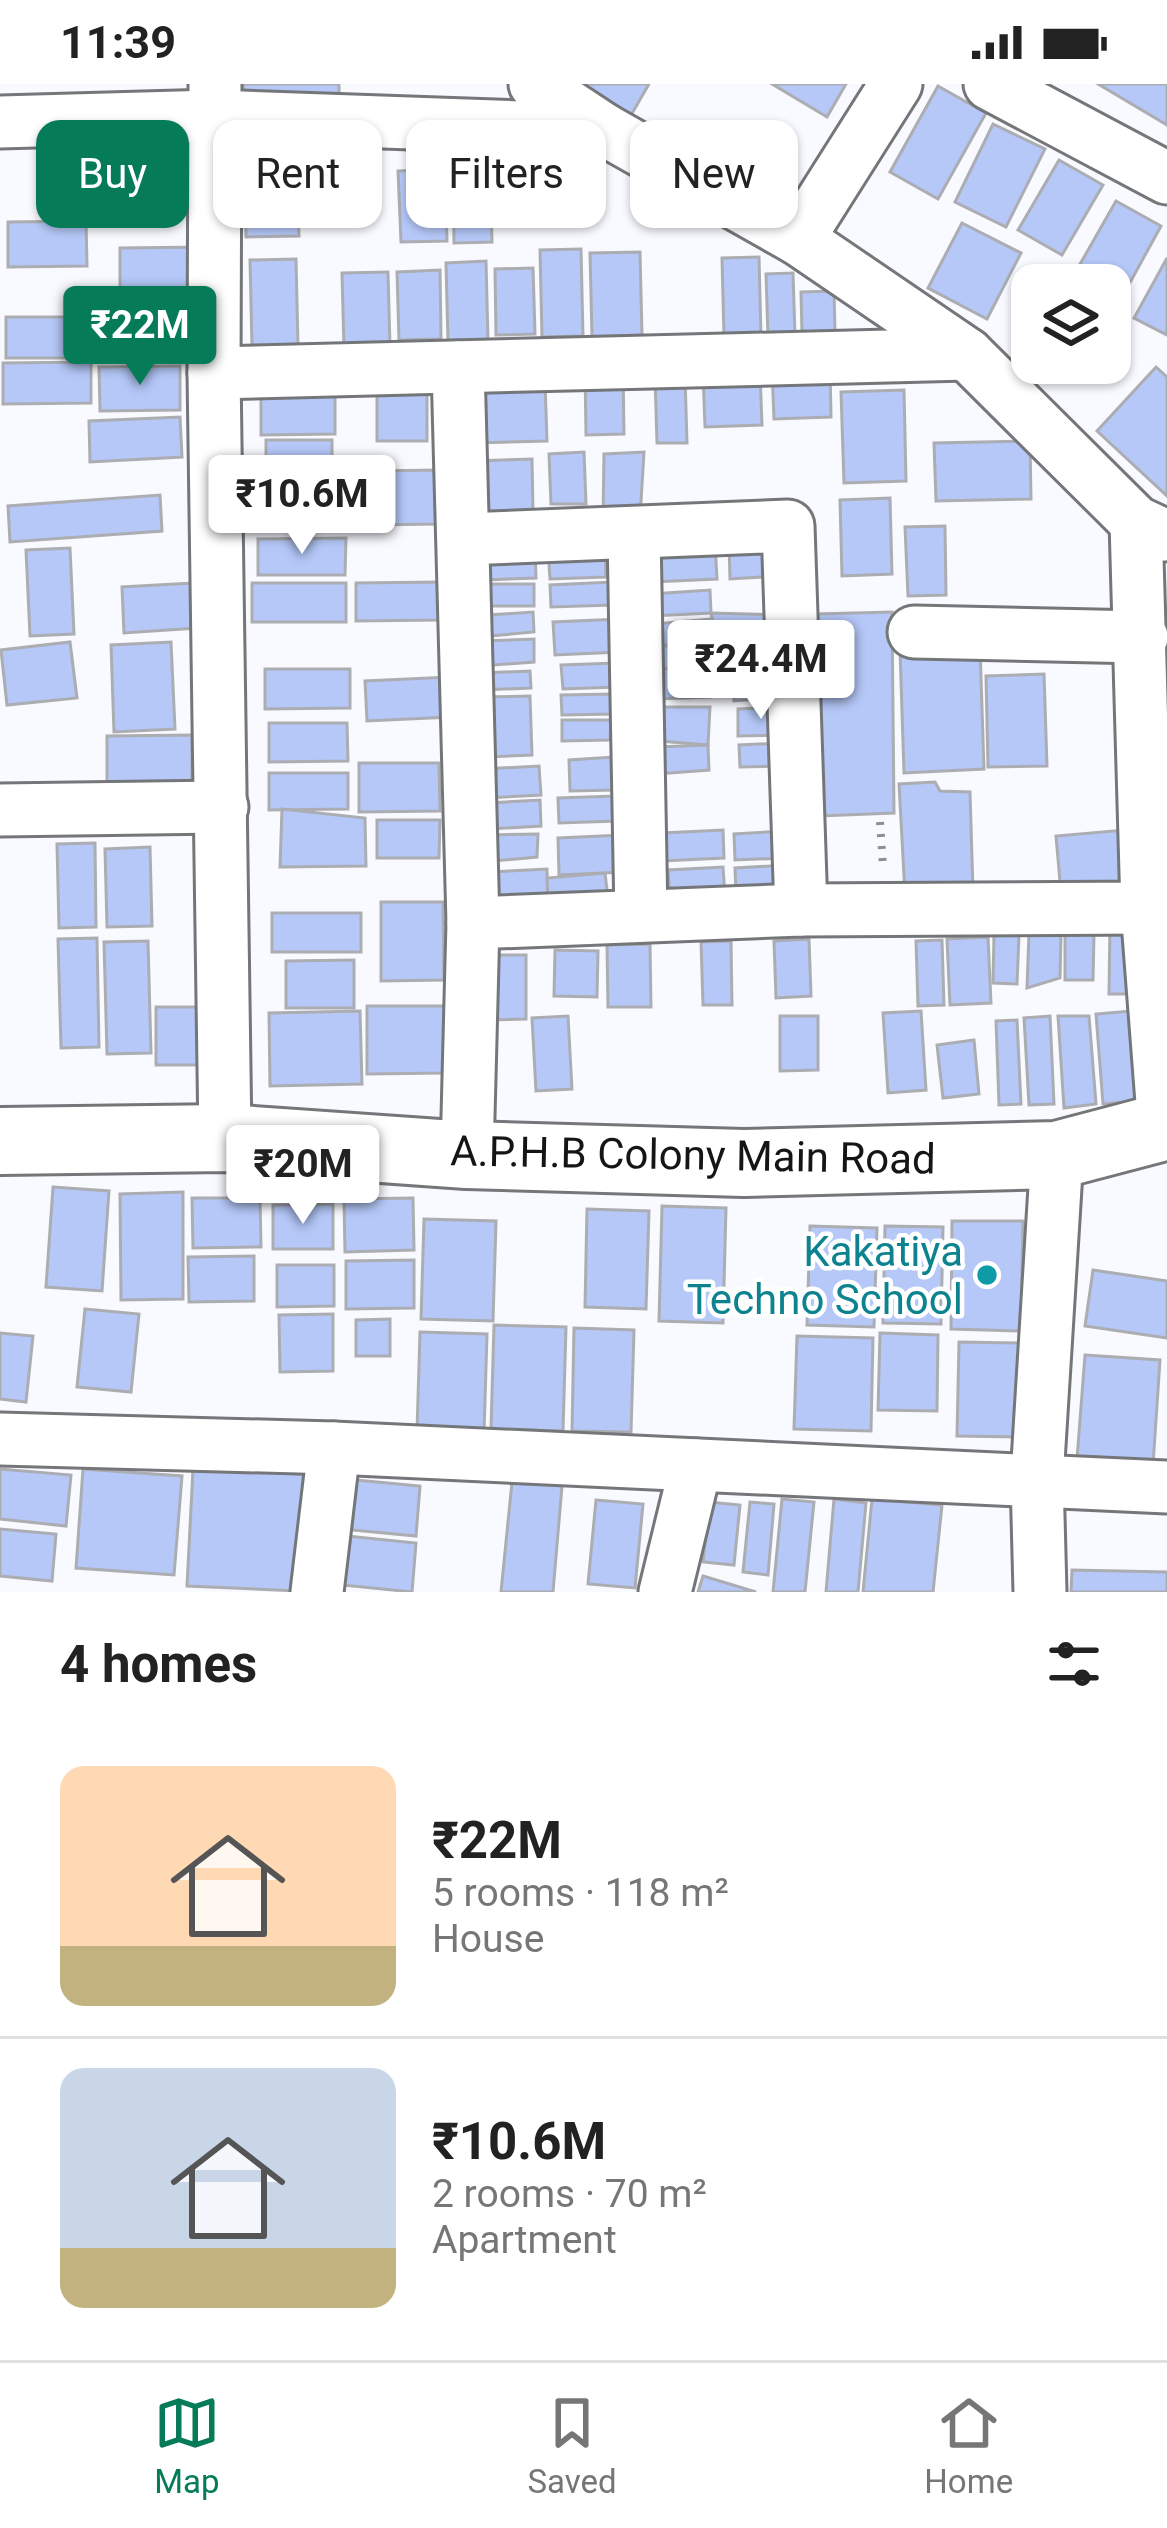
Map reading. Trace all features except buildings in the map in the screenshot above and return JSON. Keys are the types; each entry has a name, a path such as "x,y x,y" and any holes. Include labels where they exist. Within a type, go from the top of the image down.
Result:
{"street":[{"path":"535,84 590,120"},
{"path":"798,238 896,84"},
{"path":"990,84 1167,178"},
{"path":"214,100 225,1138"},
{"path":"0,122 214,100 475,120"},
{"path":"606,131 798,238 967,354 1151,529 1142,638 1147,908 1166,1127"},
{"path":"214,373 967,354"},
{"path":"458,367 473,923 467,1155"},
{"path":"464,539 788,526 801,910"},
{"path":"634,534 641,916"},
{"path":"914,632 1142,638"},
{"path":"0,810 223,807"},
{"path":"473,923 801,910 1147,908"},
{"name":"A.P.H.B Colony Main Road","path":"0,1141 225,1138 467,1155 744,1163 1057,1155 1166,1127"},
{"path":"1040,1592 1037,1478 1057,1155"},
{"path":"0,1439 334,1448 1167,1487"},
{"path":"317,1592 334,1448"},
{"path":"665,1592 696,1465"}],"place":[{"name":"Kakatiya Techno School","path":"987,1275"}]}
